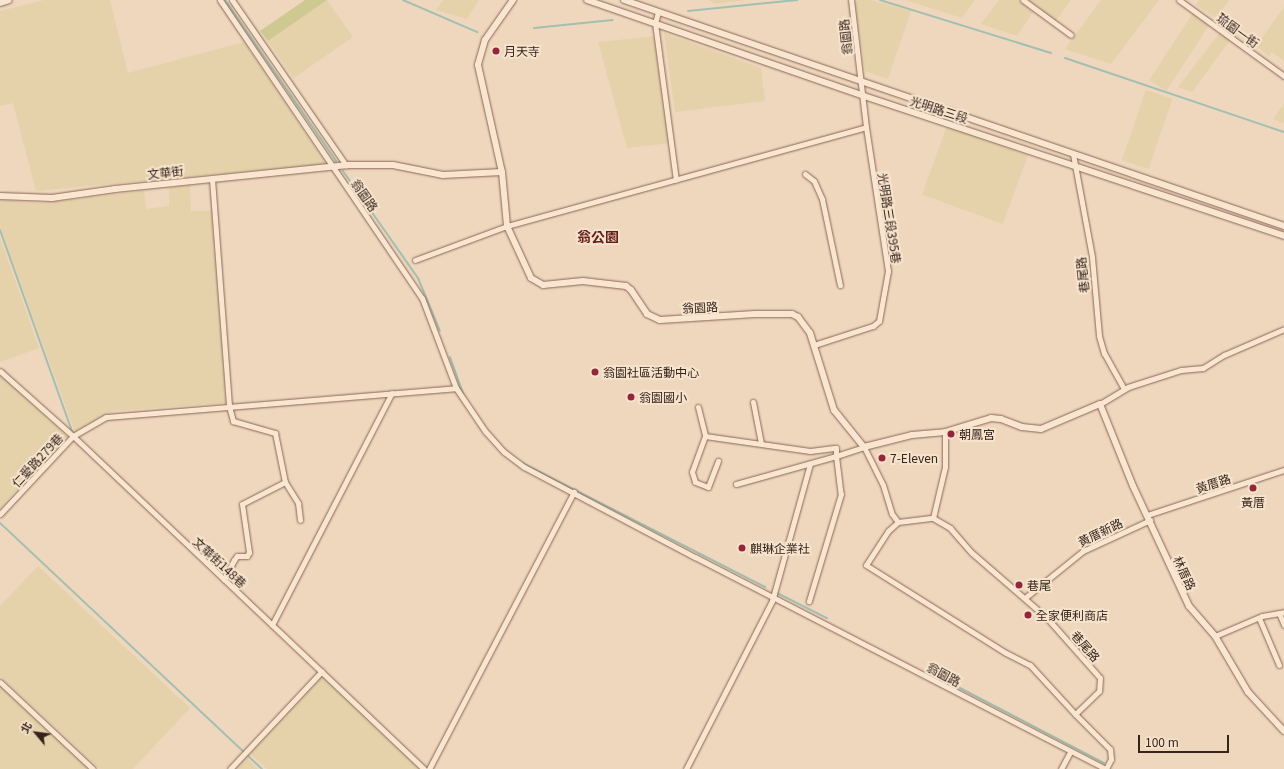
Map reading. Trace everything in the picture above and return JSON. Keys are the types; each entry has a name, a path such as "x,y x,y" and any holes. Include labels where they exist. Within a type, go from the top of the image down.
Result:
{"street":[{"path":"0,3 9,0"},
{"path":"220,0 332,168"},
{"path":"232,0 346,165"},
{"name":"翁園路","path":"513,0 485,40 478,65 502,172 506,226 531,278 543,285 583,281 626,286 631,290 647,314 660,320 711,316 792,314 804,322 814,345 834,410 864,447 883,486 892,514 898,522"},
{"name":"光明路三段","path":"587,0 864,96 1284,236"},
{"name":"光明路三段","path":"624,0 1284,226"},
{"name":"翁園路","path":"851,0 864,96"},
{"path":"1023,0 1071,35"},
{"name":"琉園一街","path":"1179,0 1284,76"},
{"path":"658,12 655,23 676,180"},
{"name":"光明路三段395巷","path":"814,345 873,326 879,321 888,271 866,127 864,96"},
{"path":"415,260 506,226 791,149 866,127"},
{"name":"巷尾路","path":"1073,154 1092,256 1099,336 1104,352 1124,389"},
{"name":"翁園路","path":"502,172 443,175 394,165 346,165 332,168 422,298 456,388 485,431 504,452 524,467 1070,752 1106,769"},
{"name":"文華街","path":"0,196 52,198 212,179 332,168"},
{"path":"805,174 814,181 822,199 840,285"},
{"path":"212,179 229,406 233,421 275,433 285,482 298,503 300,520"},
{"path":"736,484 810,464 864,447 912,435 945,432 991,418 1001,419 1022,427 1041,429 1100,404 1124,389 1181,370 1203,368 1224,355 1284,329"},
{"name":"文華街148巷","path":"0,371 71,435 424,769"},
{"path":"71,435 106,417 456,388"},
{"path":"272,625 392,393"},
{"path":"753,402 760,443"},
{"name":"林厝路","path":"1100,404 1133,486 1189,606 1215,636 1248,692 1284,731"},
{"path":"698,407 705,436 692,472 695,482 708,487 718,461"},
{"path":"945,432 945,467 933,518 898,522 888,530 866,565 1006,653 1030,665 1075,714 1110,749 1111,759 1106,769"},
{"name":"仁愛路279巷","path":"0,514 71,435"},
{"path":"705,436 810,451 836,448 842,494 809,601"},
{"path":"686,769 772,596 810,464"},
{"name":"黃厝路","path":"1149,518 1284,470"},
{"path":"224,580 237,556 247,556 249,552 242,504 285,482"},
{"path":"429,769 574,492"},
{"name":"巷尾路","path":"933,518 950,528 972,553 1026,598 1047,618 1100,678 1099,691 1075,714"},
{"name":"黃厝新路","path":"1026,598 1083,551 1149,518"},
{"path":"1215,636 1258,618 1282,613 1284,625"},
{"path":"1258,618 1279,665"},
{"path":"230,769 322,671"},
{"path":"0,682 93,769"},
{"path":"1061,769 1070,752"}],"shaded area":[{"path":"44,0 110,0 128,73 244,42 326,164 36,191 13,103 0,106 0,11"},
{"path":"305,0 327,0 268,41 260,31"},
{"path":"327,0 353,37 294,78 268,41"},
{"path":"443,0 479,0 467,19 436,10"},
{"path":"709,0 746,0 714,4"},
{"path":"858,0 871,0 911,11 888,79 865,71 854,3"},
{"path":"905,0 975,0 962,18"},
{"path":"999,0 1018,0 1033,12 1017,36 981,24"},
{"path":"1027,0 1071,0 1055,22"},
{"path":"1101,0 1159,0 1111,64 1065,49"},
{"path":"1199,0 1229,0 1216,18 1196,5"},
{"path":"1284,7 1284,61 1272,52 1269,56 1256,46"},
{"path":"1193,13 1210,24 1166,91 1149,80"},
{"path":"1221,31 1230,40 1192,92 1178,87"},
{"path":"664,33 761,68 765,101 675,112"},
{"path":"657,36 671,143 627,148 598,42"},
{"path":"1146,90 1172,99 1148,169 1122,160"},
{"path":"1284,104 1284,123 1273,119"},
{"path":"947,126 1028,155 1003,224 922,195"},
{"path":"190,185 191,211 212,211 226,403 112,411 75,432 0,227 0,200 41,203 144,191 146,209 169,206 169,188"},
{"path":"0,237 39,348 0,362"},
{"path":"0,374 67,436 0,508"},
{"path":"38,566 190,708 133,769 100,769 0,676 0,606"},
{"path":"323,673 426,769 267,769 250,753"},
{"path":"0,686 89,769 0,769"},
{"path":"246,757 258,769 235,769"}],"waterway":[{"path":"225,0 336,161"},
{"path":"403,0 477,32"},
{"path":"688,11 797,0"},
{"path":"880,0 1051,53"},
{"path":"534,28 613,20"},
{"path":"1065,58 1284,132"},
{"path":"343,171 418,278 440,331"},
{"path":"0,230 73,434"},
{"path":"450,357 464,396"},
{"path":"522,463 765,587"},
{"path":"0,523 262,769"},
{"path":"777,593 827,618"},
{"path":"960,688 1104,763"}],"place":[{"name":"月天寺","path":"496,51"},
{"name":"翁園社區活動中心","path":"595,372"},
{"name":"翁園國小","path":"631,397"},
{"name":"朝鳳宮","path":"951,434"},
{"name":"7-Eleven","path":"882,458"},
{"name":"黃厝","path":"1253,488"},
{"name":"麒琳企業社","path":"742,548"},
{"name":"巷尾","path":"1019,585"},
{"name":"全家便利商店","path":"1028,615"}],"district":[{"name":"翁公園","path":"598,236"}]}
